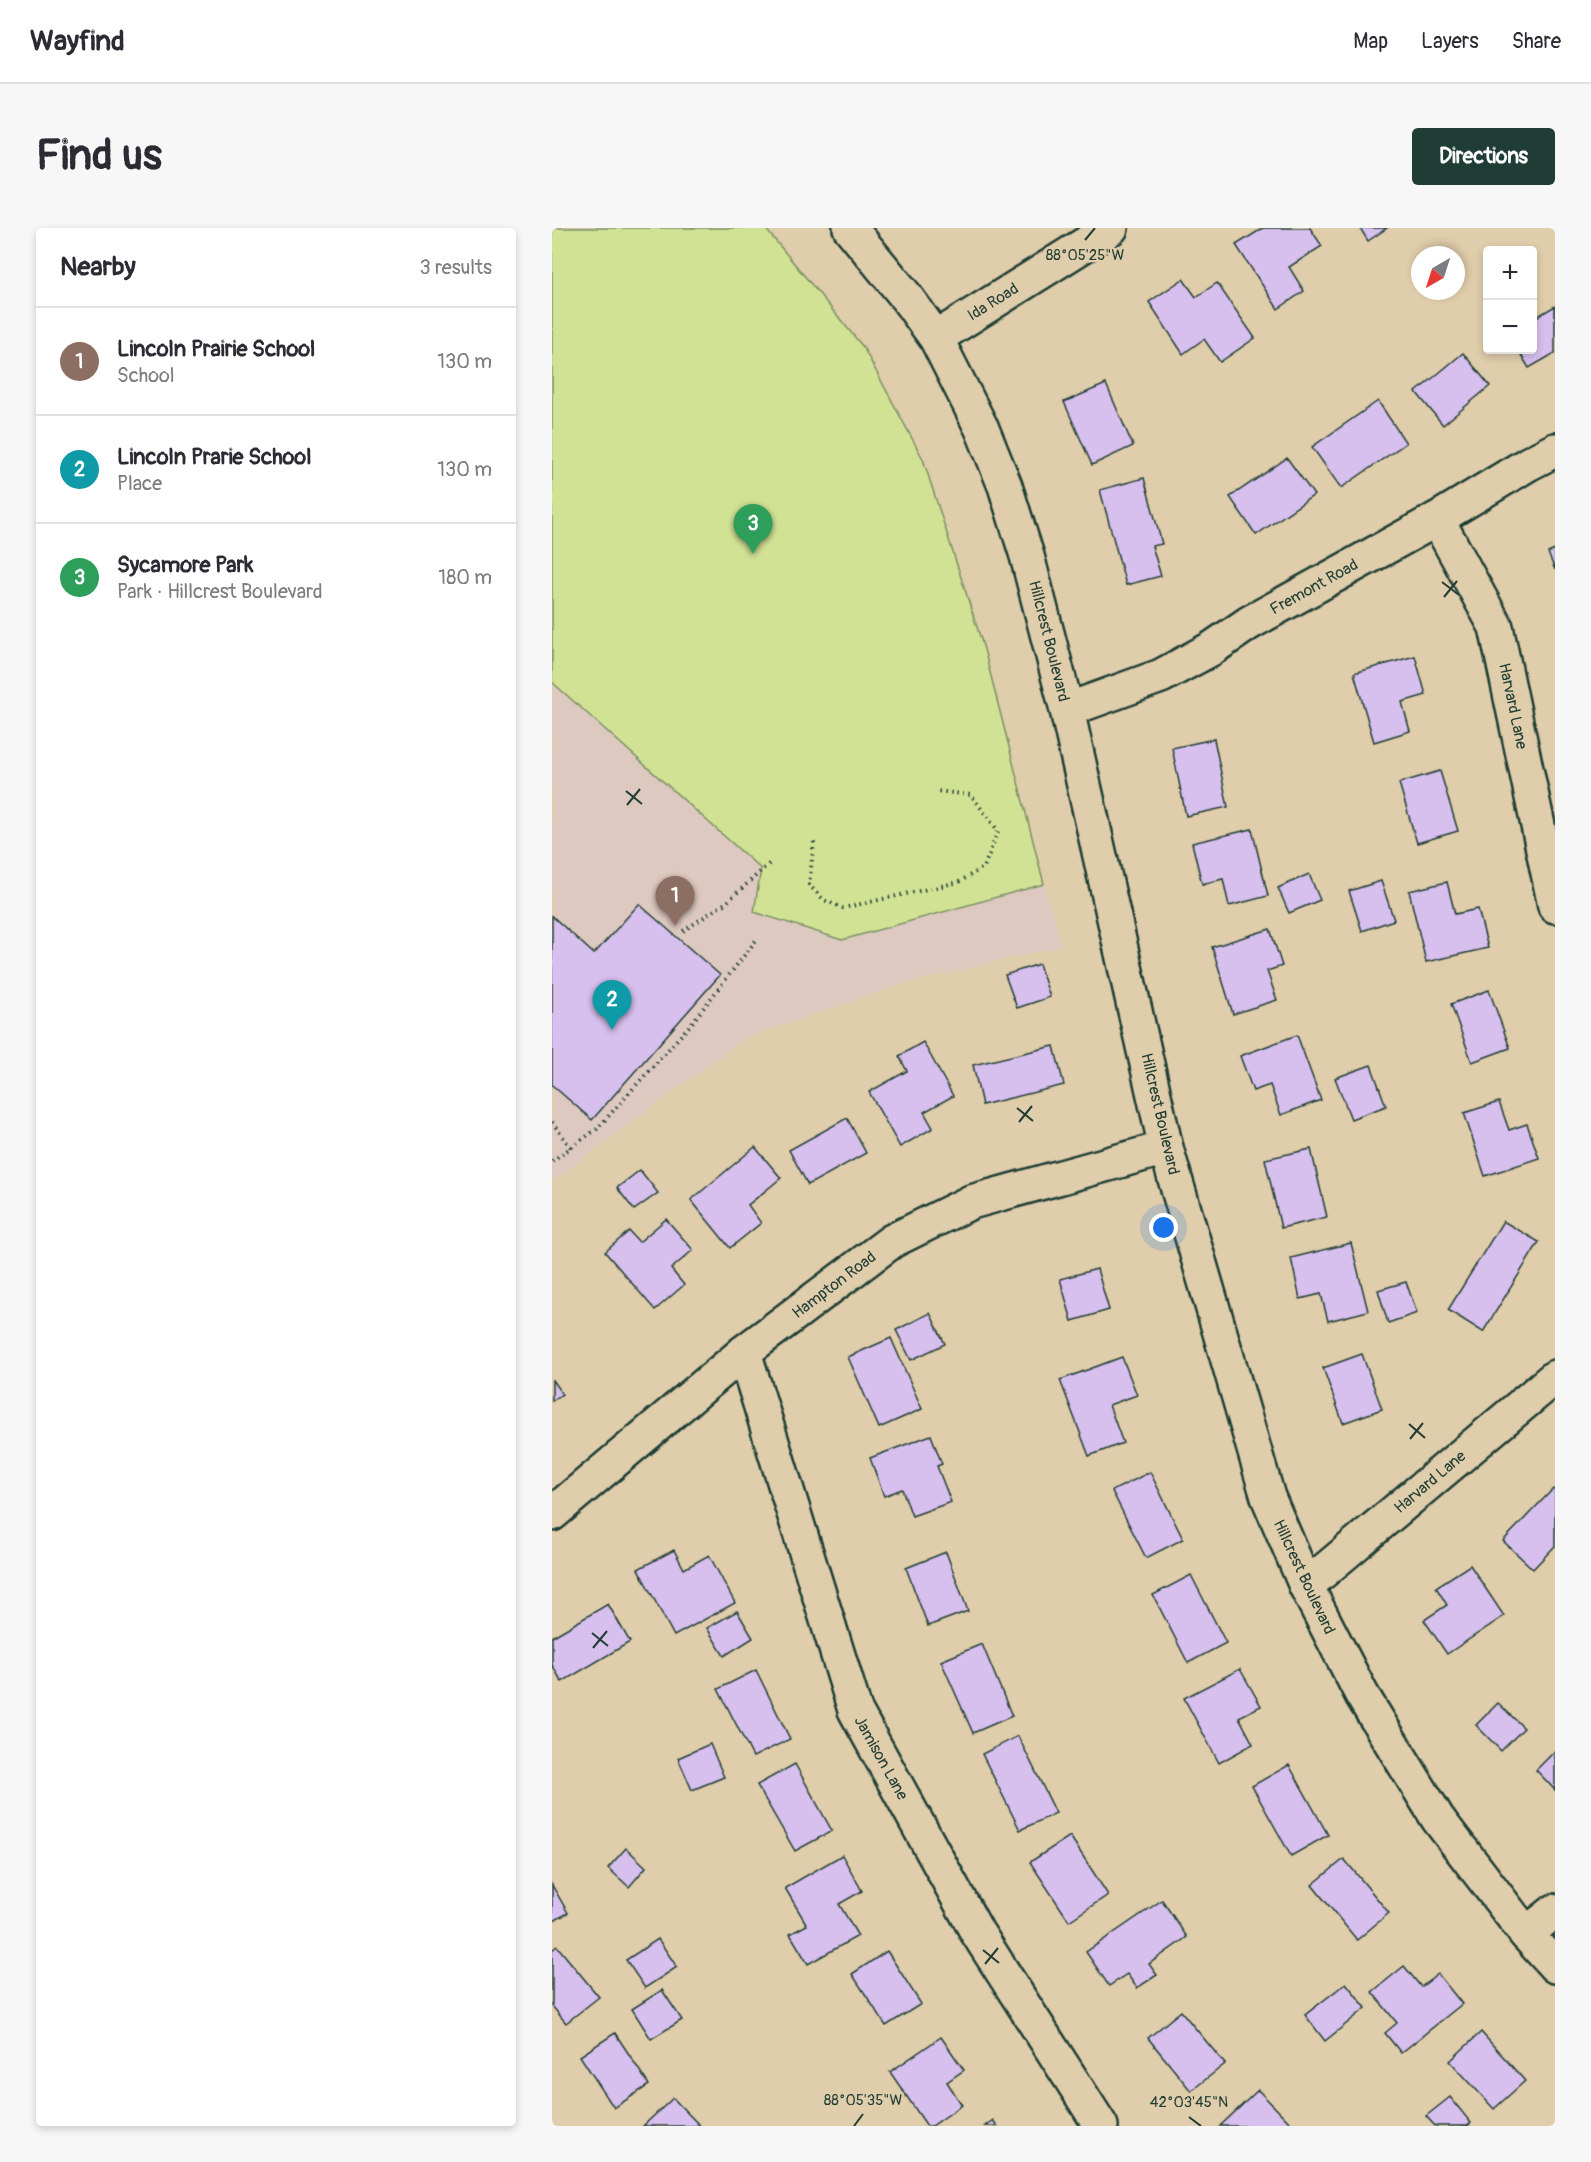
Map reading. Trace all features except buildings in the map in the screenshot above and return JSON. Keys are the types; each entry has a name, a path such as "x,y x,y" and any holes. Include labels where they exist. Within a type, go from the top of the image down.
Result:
{"street":[{"name":"Hillcrest Boulevard","path":"850,228 904,294 936,338 982,429 1005,486 1027,556 1067,710 1166,1148 1268,1497 1306,1586 1362,1695 1438,1819 1526,1934 1555,1966"},
{"name":"Ida Road","path":"936,338 1111,228"},
{"name":"Fremont Road","path":"1067,710 1161,676 1211,649 1249,623 1437,519 1555,450"},
{"name":"Harvard Lane","path":"1437,519 1496,627 1555,906"},
{"name":"Hampton Road","path":"552,1514 744,1352 892,1241 972,1202 1166,1148"},
{"name":"Jamison Lane","path":"744,1352 855,1710 977,1932 1101,2126"},
{"name":"Harvard Lane","path":"1306,1586 1555,1377"},
{"path":"1526,1934 1555,1911"}],"path":[{"path":"814,842 809,885 824,900 843,908 959,882 984,867 998,831 971,795 936,791"},
{"path":"683,931 727,902 771,862"},
{"path":"552,1161 597,1129 675,1041 757,939"},
{"path":"552,1122 571,1148"}],"shaded area":[{"path":"552,680 761,869 754,912 842,940 1044,884 1062,946 903,984 745,1038 552,1182"}],"green space":[{"path":"552,228 765,228 863,347 923,459 984,649 1044,884 842,940 754,912 761,869 552,682"}],"place":[{"name":"Sycamore Park","path":"753,554"},
{"name":"Lincoln Prairie School","path":"675,926"},
{"name":"Lincoln Prarie School","path":"612,1030"}]}
